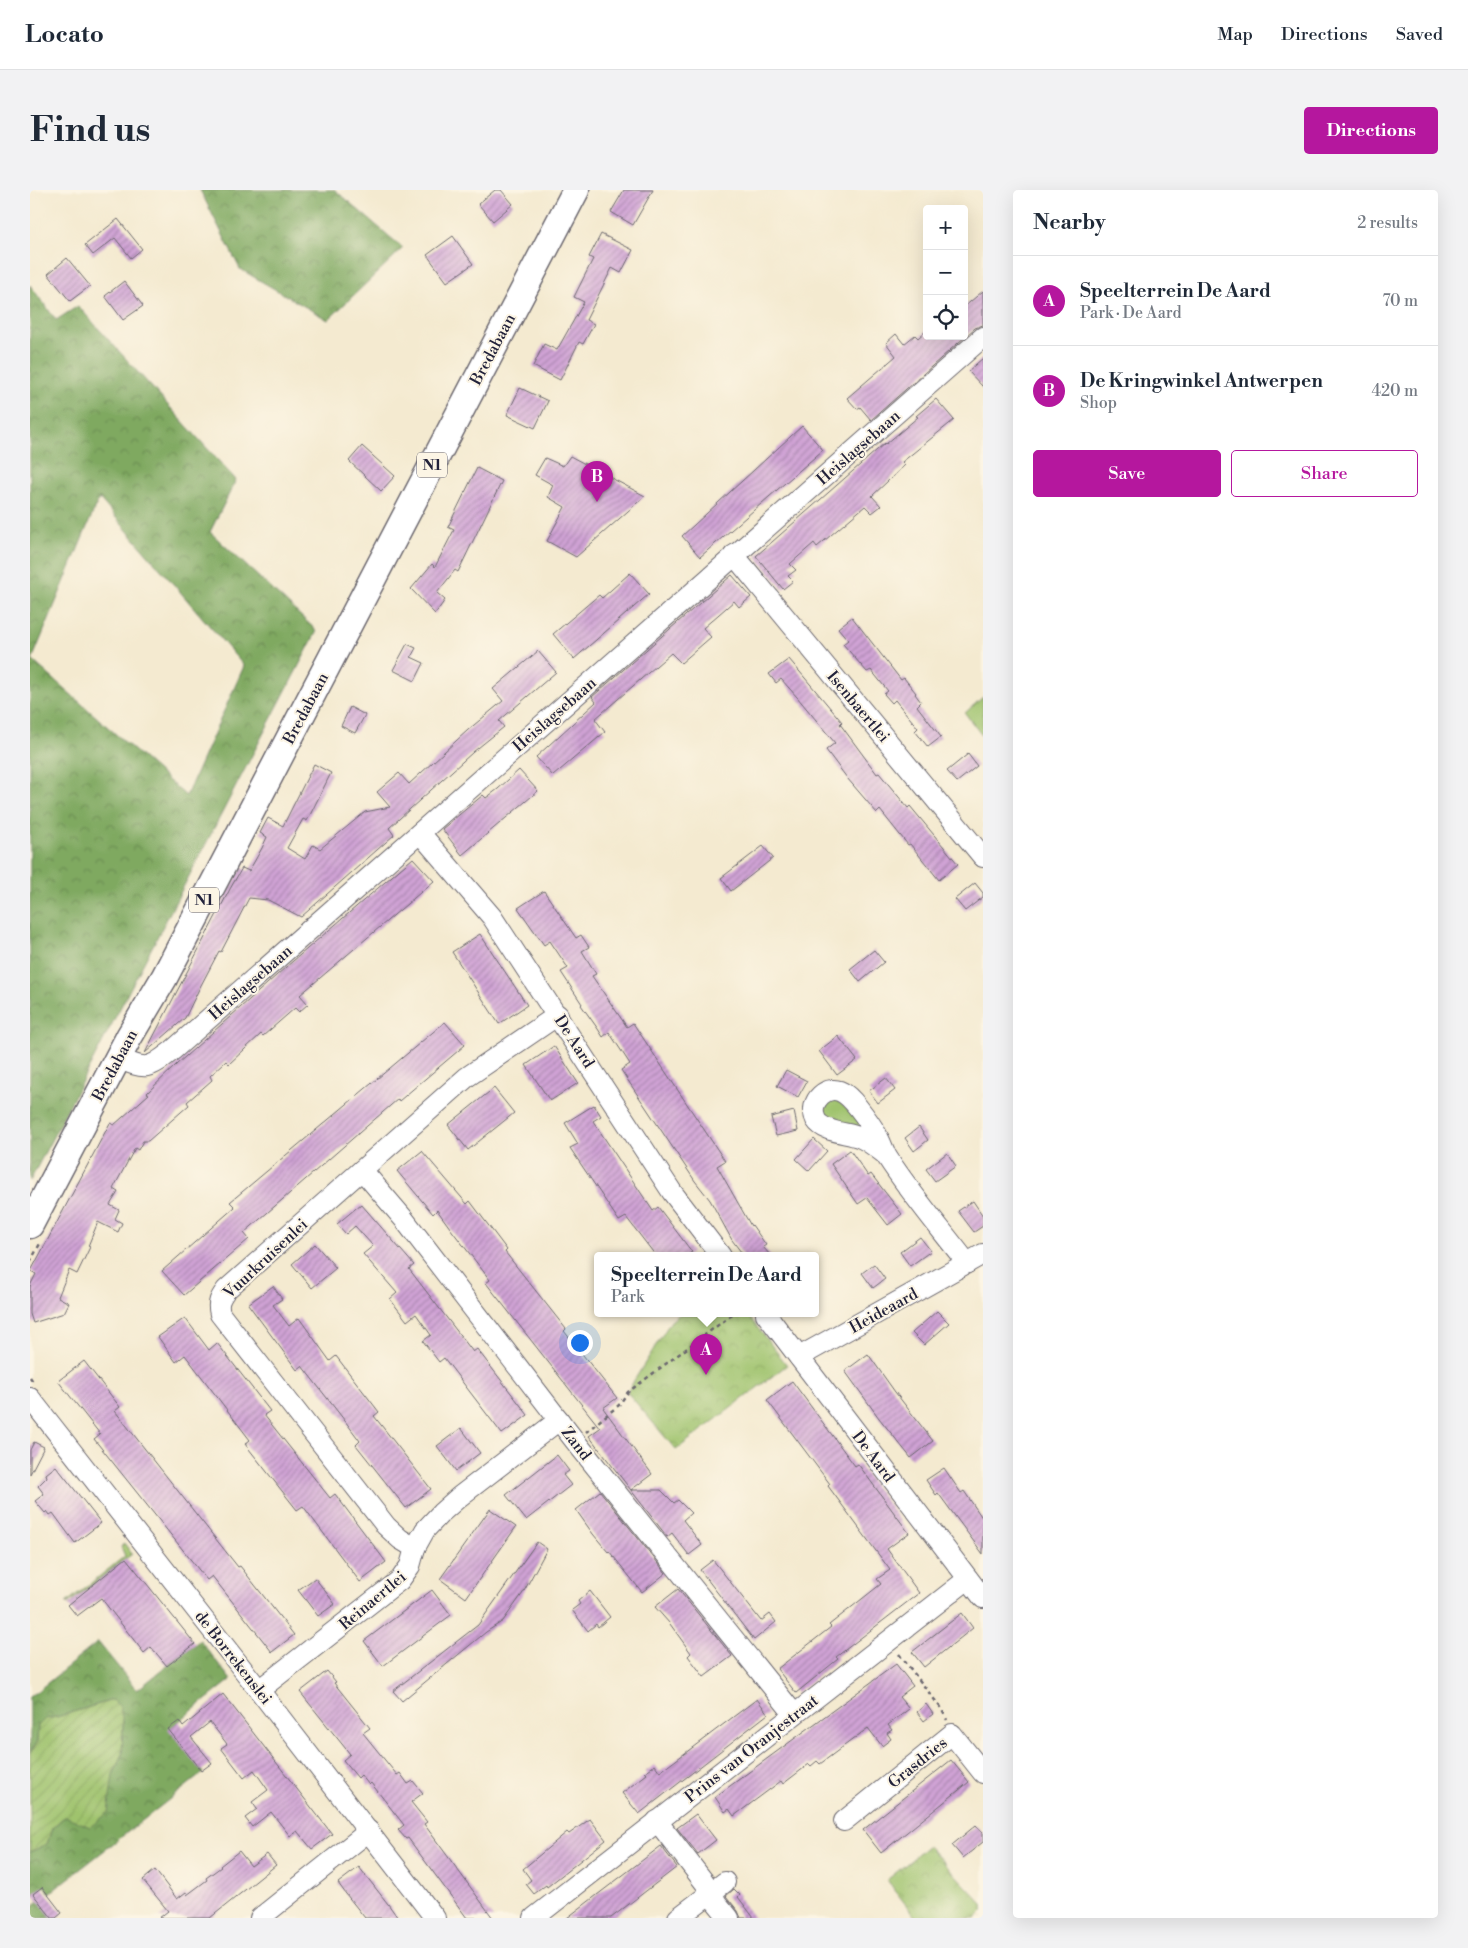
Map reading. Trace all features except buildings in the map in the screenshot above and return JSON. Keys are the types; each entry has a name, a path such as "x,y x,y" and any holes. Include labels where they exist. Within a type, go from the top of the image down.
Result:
{"main road":[{"name":"Bredabaan","path":"30,1224 117,1058 164,978 576,190"}],"street":[{"name":"Heislagsebaan","path":"117,1058 141,1067 156,1064 983,337"},
{"name":"Isenbaertlei","path":"734,555 983,857"},
{"name":"De Aard","path":"420,833 492,917 558,1015 672,1192 719,1252"},
{"name":"Vuurkruisenlei","path":"415,1548 400,1539 386,1526 220,1314 218,1307 219,1298 467,1076 558,1015"},
{"name":"Heideaard","path":"799,1357 975,1259 886,1155"},
{"name":"Zand","path":"362,1170 404,1218 558,1420 794,1714"},
{"name":"De Aard","path":"768,1317 983,1598"},
{"name":"de Borrekenslei","path":"30,1398 260,1690 435,1918"},
{"name":"Reinaertlei","path":"260,1690 400,1580 410,1566 415,1548 425,1530 441,1512 558,1420"},
{"name":"Prins van Oranjestraat","path":"534,1918 968,1579"},
{"name":"Grasdries","path":"844,1821 952,1734 983,1773"},
{"path":"657,1821 718,1887"},
{"path":"260,1918 369,1831"},
{"path":"678,1918 718,1887"},
{"path":"718,1887 716,1902 729,1918"}],"path":[{"path":"575,1441 619,1405 628,1392 729,1317"},
{"path":"889,1641 941,1708 952,1734"}],"green space":[{"path":"200,190 335,190 403,248 328,320 240,269"},
{"path":"30,285 56,320 78,306 236,480 210,532 317,631 30,1181","holes":["99,498 244,666 186,796 32,660"]},
{"path":"983,697 983,737 965,713"},
{"path":"835,1098 871,1131 841,1126 828,1118 826,1105"},
{"path":"676,1317 749,1317 787,1365 676,1450 627,1392 671,1321"},
{"path":"124,1543 132,1554 67,1604 125,1556 121,1547"},
{"path":"200,1640 231,1680 169,1729 203,1773 50,1893 44,1886 30,1896 30,1852 47,1844 52,1828 113,1774 122,1756 123,1722 113,1700 45,1719 38,1726 37,1743 30,1753 30,1697 98,1642 137,1690"},
{"path":"113,1700 120,1707 123,1722 122,1756 113,1774 108,1813 90,1827 65,1816 52,1828 47,1844 30,1852 30,1753 37,1743 38,1726 45,1719"},
{"path":"928,1846 983,1904 983,1911 976,1918 916,1918 887,1880"},
{"path":"30,1901 33,1906 39,1901 52,1918 30,1918"}],"place":[{"name":"De Kringwinkel Antwerpen","path":"597,502"},
{"name":"Speelterrein De Aard","path":"706,1375"}]}
